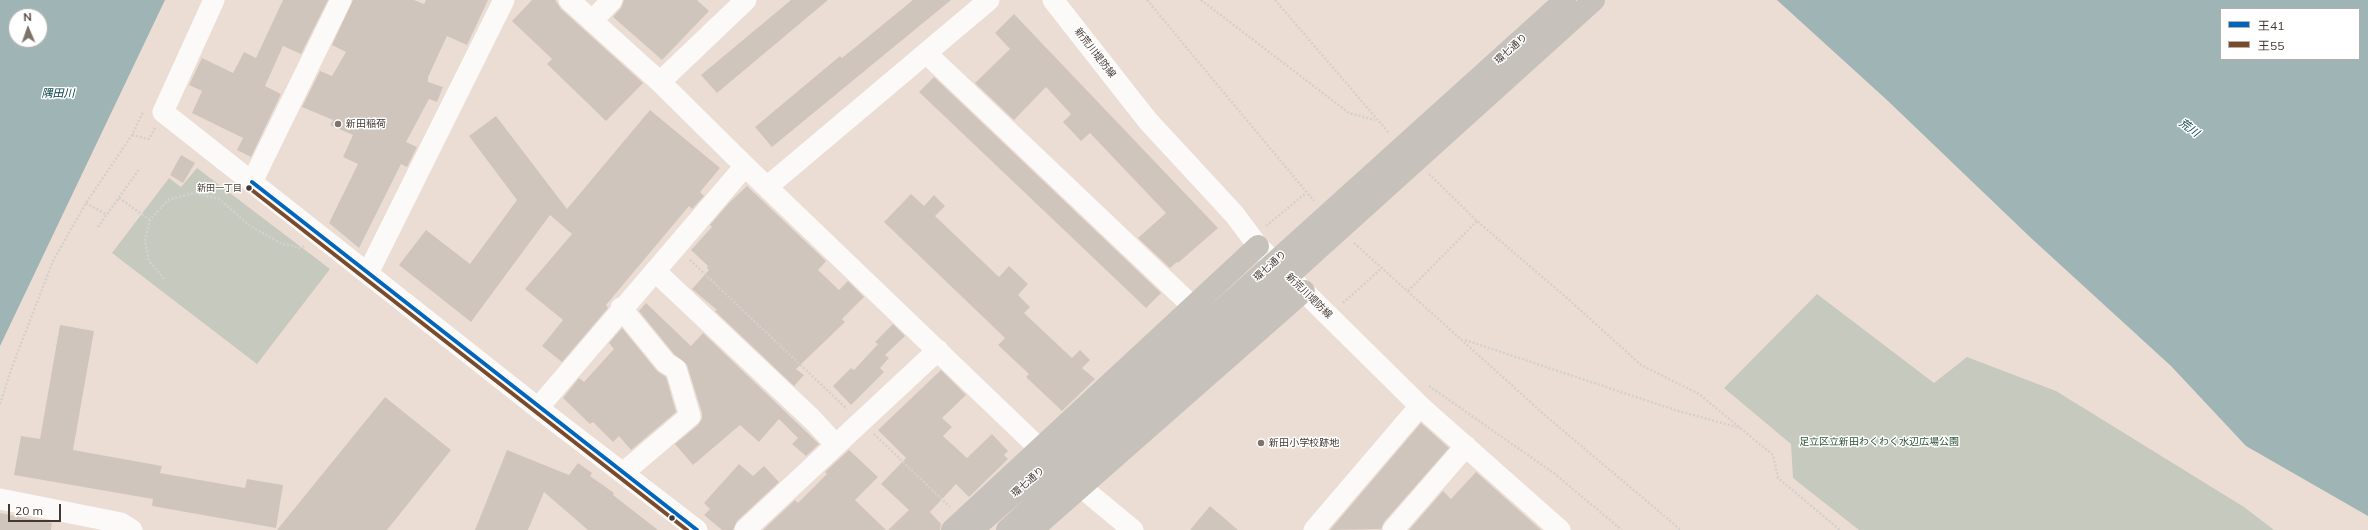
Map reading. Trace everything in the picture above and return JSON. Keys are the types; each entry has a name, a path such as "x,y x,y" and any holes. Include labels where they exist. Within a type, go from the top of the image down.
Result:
{"main road":[{"name":"環七通り","path":"1007,530 1111,423 1334,221 1565,0"},
{"name":"環七通り","path":"1334,221 1594,0"},
{"path":"952,520 1040,448 1255,242"},
{"path":"1032,530 1304,291"},
{"name":"環七通り","path":"972,530 1111,423"}],"street":[{"path":"214,0 154,109 252,182 538,408 697,530"},
{"path":"252,182 341,0"},
{"path":"368,273 504,0"},
{"path":"569,0 660,82 745,166 1040,448"},
{"path":"592,21 612,0"},
{"path":"660,82 746,0"},
{"name":"新荒川堤防線","path":"1053,0 1148,121 1234,214 1255,242 1420,406 1560,530"},
{"path":"767,187 926,53 981,3"},
{"path":"926,53 1189,303"},
{"path":"538,408 621,308 655,272 745,166"},
{"path":"655,272 813,420 836,445"},
{"path":"621,308 666,363 676,369 690,416 623,473"},
{"path":"745,530 938,350"},
{"path":"1314,530 1420,406"},
{"path":"1394,530 1466,446"},
{"path":"1081,487 1133,530"},
{"path":"0,499 121,523 129,529"}],"path":[{"path":"1147,0 1306,193 1334,221 1382,268 1547,417 1681,530"},
{"path":"1201,0 1348,113 1375,120"},
{"path":"1275,0 1375,120 1392,137"},
{"path":"132,135 149,139 154,109"},
{"path":"0,404 12,367 53,261 86,203 132,135 154,109"},
{"path":"98,227 140,168"},
{"path":"1425,170 1477,221 1568,299 1641,365 1699,394 1773,455 1778,478 1840,530"},
{"path":"164,279 150,261 145,241 150,220 168,200 194,193 219,199 250,226 282,244 301,248 308,241"},
{"path":"1255,242 1306,193"},
{"path":"119,198 150,220"},
{"path":"86,203 107,215"},
{"path":"1408,291 1477,221"},
{"path":"676,247 861,422 952,520"},
{"path":"1329,316 1382,268"},
{"path":"1462,339 1675,410 1741,428"},
{"path":"1424,382 1554,474 1622,530"}],"green space":[{"path":"197,168 330,269 257,364 112,253 169,178 181,187"},
{"name":"足立区立新田わくわく水辺広場公園","path":"1817,294 1934,383 1967,357 2056,391 2244,507 2274,530 1859,530 1793,478 1791,444 1724,388"}],"water":[{"name":"隅田川","path":"0,0 165,0 0,346"},
{"name":"荒川","path":"1777,0 2368,0 2368,516 2246,446 2171,366 2031,238 1888,101"}],"building":[{"path":"283,0 328,0 301,54 283,46 265,86 281,94 251,157 237,150 243,138 192,113 202,91 189,85 202,58 233,73 244,52 256,58"},
{"path":"353,0 414,0 424,4 426,0 488,0 467,45 447,36 428,77 428,82 443,87 437,102 429,99 406,142 417,147 407,167 401,164 359,248 329,223 358,164 343,157 353,135 330,125 333,120 302,107 320,71 332,76 346,52 332,45"},
{"path":"532,0 555,0 561,9 643,83 606,121 547,64 552,59 512,21"},
{"path":"624,0 697,0 709,11 662,60 613,17 621,8"},
{"path":"791,0 828,0 717,93 701,75"},
{"path":"913,0 951,0 772,147 755,127 840,56 842,58"},
{"path":"1014,14 1218,228 1178,263 1177,262 1170,268 1138,238 1166,213 1090,133 1081,141 1063,122 1071,114 1046,87 1014,120 975,83 1010,49 995,33"},
{"path":"934,77 1161,293 1146,308 919,92"},
{"path":"650,110 720,168 700,192 704,196 692,209 689,206 606,305 608,308 562,362 542,346 563,320 525,289 572,234 550,215 471,322 399,265 426,230 470,264 517,200 469,136 496,116 567,209"},
{"path":"181,155 195,163 183,183 170,175"},
{"path":"747,186 826,261 818,270 839,290 848,281 864,297 842,319 845,322 796,369 804,375 794,386 715,311 717,310 692,289 709,270 707,268 708,266 691,250 712,227 710,225 729,203"},
{"path":"911,194 924,206 934,195 945,206 935,216 999,277 1009,266 1028,284 1018,295 1030,307 1024,313 1072,358 1080,350 1090,360 1082,368 1095,379 1062,411 1026,377 1029,374 998,345 1005,338 884,222"},
{"path":"646,303 691,346 703,333 819,444 806,456 792,444 798,438 779,419 759,442 740,425 693,465 675,444 698,425 702,419 702,413 687,365 674,354 639,311"},
{"path":"893,324 905,336 885,355 889,358 880,368 884,372 851,405 833,386 851,368 854,370 878,344 875,342"},
{"path":"60,325 94,331 73,450 162,466 160,473 245,488 247,479 283,485 276,528 152,506 153,499 14,475 21,436 40,439"},
{"path":"622,328 657,371 666,377 676,412 631,450 619,436 613,442 593,422 590,424 563,398 579,378 584,382 614,349 609,343"},
{"path":"941,370 966,395 942,418 952,427 943,436 967,458 992,434 1008,451 1004,455 1008,459 969,497 956,484 930,512 941,524 940,530 888,530 909,510 881,484 906,458 878,430"},
{"path":"385,397 451,450 387,530 277,530"},
{"path":"1421,423 1449,448 1384,522 1381,529 1330,530"},
{"path":"507,450 569,475 578,463 592,473 590,476 614,493 613,495 658,530 588,530 544,492 528,530 475,530"},
{"path":"849,450 878,477 855,500 886,530 763,530 795,500 798,503 827,474 825,472"},
{"path":"739,464 753,476 764,466 779,482 737,521 733,530 722,530 704,515 710,509 704,503"},
{"path":"1476,472 1541,530 1409,530 1443,491 1451,499"},
{"path":"1210,506 1238,530 1190,530"},
{"path":"0,513 52,523 51,530 0,530"}],"transit line":[{"name":"王41","path":"252,182 697,530"},
{"name":"王55","path":"248,187 687,530"}],"place":[{"name":"新田稲荷","path":"338,124"},
{"name":"新田一丁目","path":"249,188"},
{"name":"新田小学校跡地","path":"1261,443"}]}
